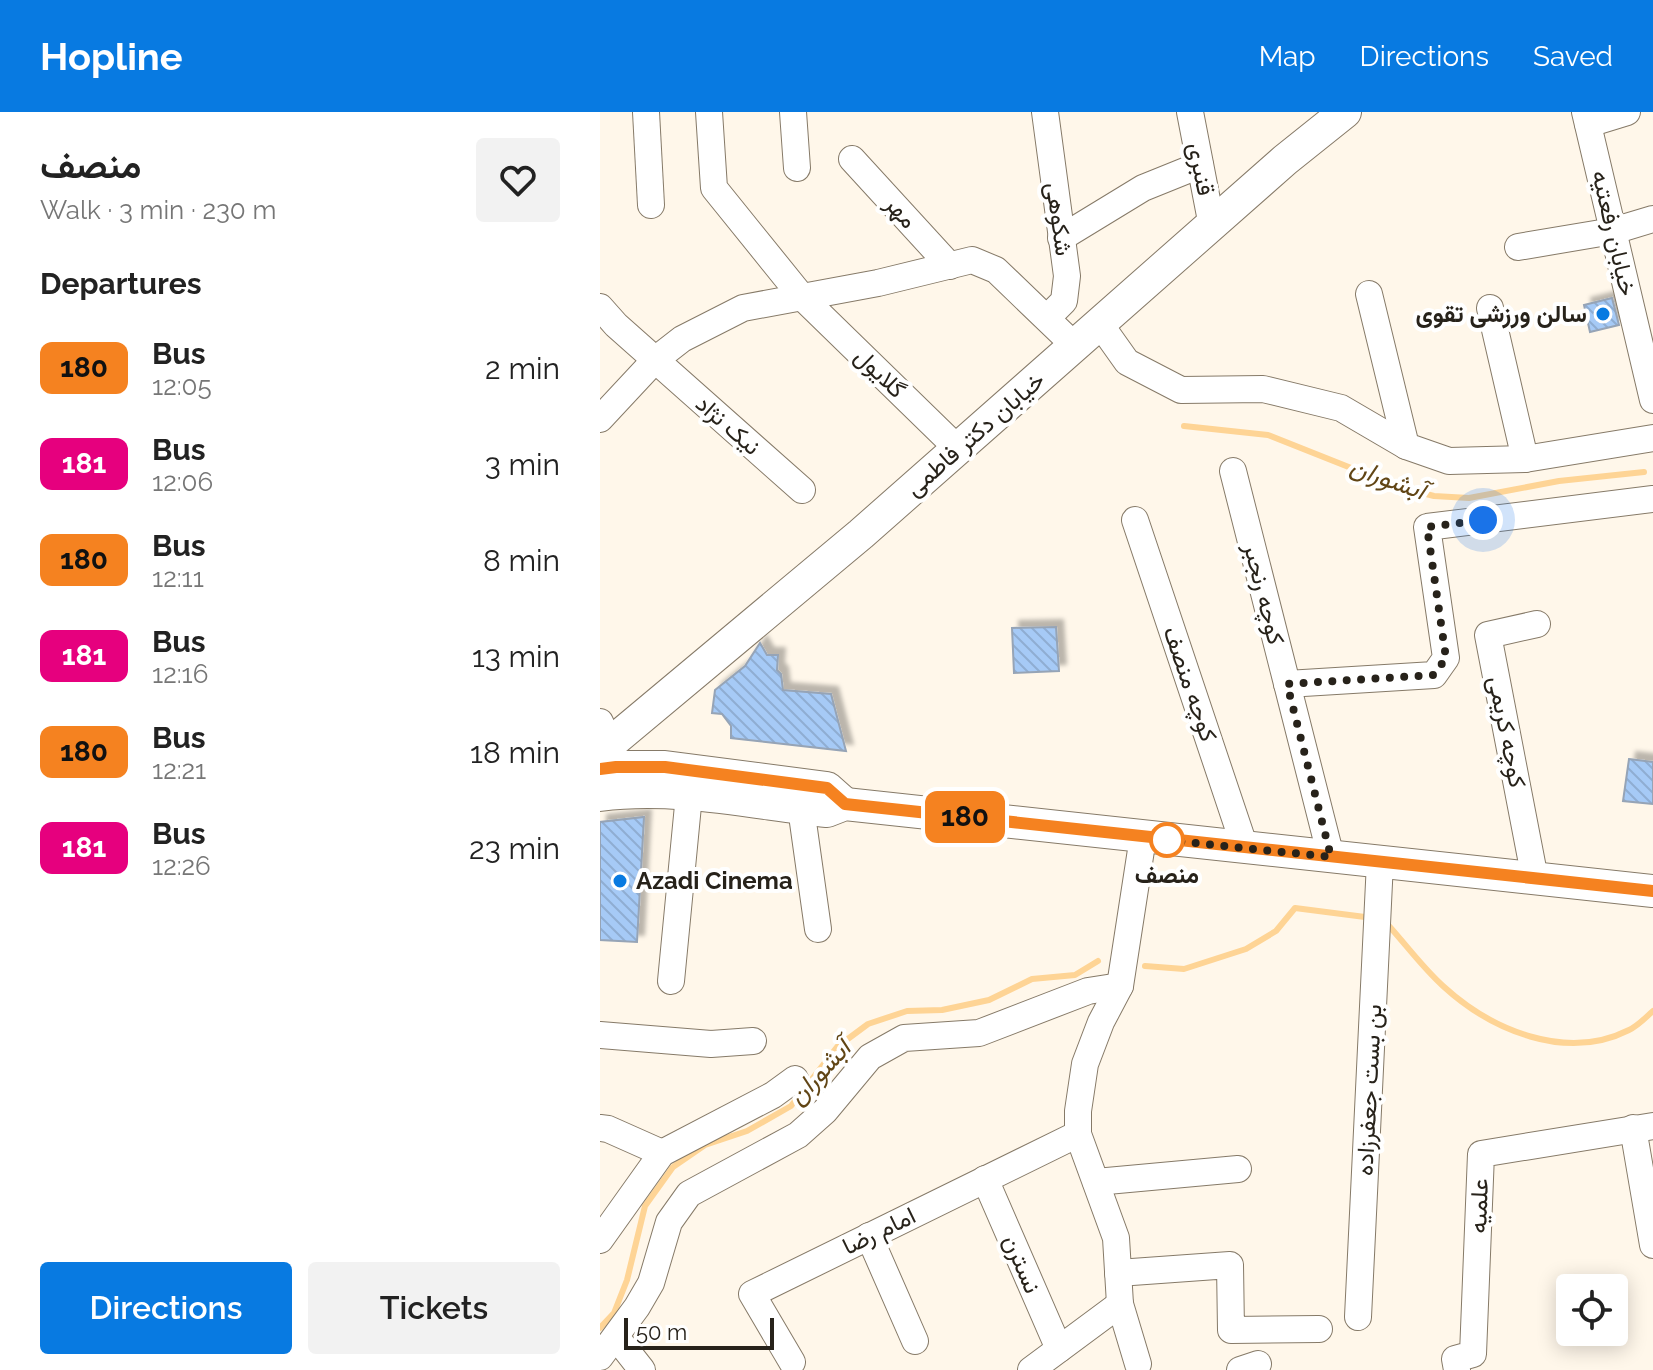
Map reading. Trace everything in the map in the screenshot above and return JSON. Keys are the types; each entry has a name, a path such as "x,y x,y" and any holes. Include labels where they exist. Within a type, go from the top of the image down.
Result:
{"main road":[{"name":"خیابان دکتر فاطمی","path":"603,747 861,534 1342,113"},
{"path":"656,705 650,727 653,741 686,782"},
{"path":"603,747 640,766 686,782 801,808 827,811 845,804 1653,891"},
{"path":"600,795 648,792 686,782 827,788 845,804"}],"street":[{"path":"646,112 651,205"},
{"name":"گلایول","path":"709,112 714,188 802,297 958,449"},
{"path":"793,112 797,168"},
{"name":"شکوهی","path":"1045,112 1067,276 1064,301 1047,318"},
{"name":"قنبری","path":"1190,112 1212,226"},
{"path":"1587,118 1627,112"},
{"name":"خیابان رفعتیه","path":"1587,118 1653,400"},
{"name":"مهر","path":"852,159 950,266"},
{"path":"1061,238 1143,188 1200,165"},
{"path":"1518,247 1613,231 1653,219"},
{"path":"600,419 655,360 682,339 743,308 878,283 972,260 996,270 1075,346"},
{"path":"1369,294 1406,446"},
{"path":"1490,308 1525,459"},
{"name":"نیک نژاد","path":"605,323 655,360 802,490"},
{"path":"1100,324 1127,362 1181,390 1263,389 1341,408 1406,446 1449,461 1525,459 1653,438"},
{"name":"کوچه رنجبر","path":"1233,471 1331,857"},
{"path":"1287,684 1434,675 1446,658 1427,527 1653,499"},
{"name":"کوچه منصف","path":"1135,520 1245,848"},
{"name":"کوچه کریمی","path":"1535,879 1488,635 1537,624"},
{"path":"671,981 686,782"},
{"path":"801,808 818,929"},
{"path":"1138,1364 1120,1304 1116,1238 1078,1134 1078,1111 1085,1064 1101,1022 1120,986 1143,837"},
{"name":"بن بست جعفرزاده","path":"1358,1317 1380,862"},
{"path":"642,1370 608,1347 651,1283 669,1222 689,1194 798,1135 825,1111 870,1057 904,1038 979,1033 1088,991 1120,986"},
{"path":"600,1035 711,1044 753,1041"},
{"path":"600,1240 662,1153 773,1095 795,1079"},
{"path":"1643,1127 1653,1245"},
{"name":"علمیه","path":"1457,1370 1455,1359 1473,1354 1481,1154 1643,1127"},
{"path":"600,1128 662,1153"},
{"name":"امام رضا","path":"792,1362 752,1294 1078,1134"},
{"path":"1096,1182 1238,1169"},
{"name":"نسترن","path":"985,1179 1059,1349"},
{"path":"869,1236 915,1341"},
{"path":"1118,1273 1230,1265 1231,1330 1319,1329"},
{"path":"1031,1370 1120,1304"}],"building":[{"name":"سالن ورزشی تقوی","path":"1612,298 1619,325 1590,332 1584,305"},
{"path":"1056,627 1059,671 1014,673 1012,628"},
{"path":"760,643 767,655 778,655 777,670 781,674 783,690 831,694 846,751 731,738 731,726 722,714 712,713 715,690 745,666"},
{"path":"1629,759 1653,762 1653,804 1623,801"},
{"name":"Azadi Cinema","path":"644,817 637,942 600,940 600,822"}],"waterway":[{"name":"آبشوران","path":"1184,426 1268,435 1399,487 1434,496 1469,498 1559,481 1644,472"},
{"name":"آبشوران","path":"1145,966 1184,969 1246,949 1276,931 1295,908 1365,917"},
{"name":"آبشوران","path":"1389,926 1429,972 1462,1002 1506,1028 1530,1036 1555,1042 1580,1043 1605,1039 1639,1024 1653,1011"},
{"name":"آبشوران","path":"600,1328 614,1313 627,1280 645,1206 673,1167 705,1145 747,1131 791,1106 837,1047 868,1024 907,1011 942,1010 989,1000 1032,979 1075,975 1098,961"}],"bus line":[{"name":"180","path":"600,769 665,767 827,788 845,804 1653,891"}],"place":[{"name":"سالن ورزشی تقوی","path":"1603,314"},
{"name":"منصف","path":"1167,840"},
{"name":"Azadi Cinema","path":"620,881"}],"route":[{"path":"1167,840 1331,857 1287,684 1434,675 1446,658 1427,527 1483,520"}]}
